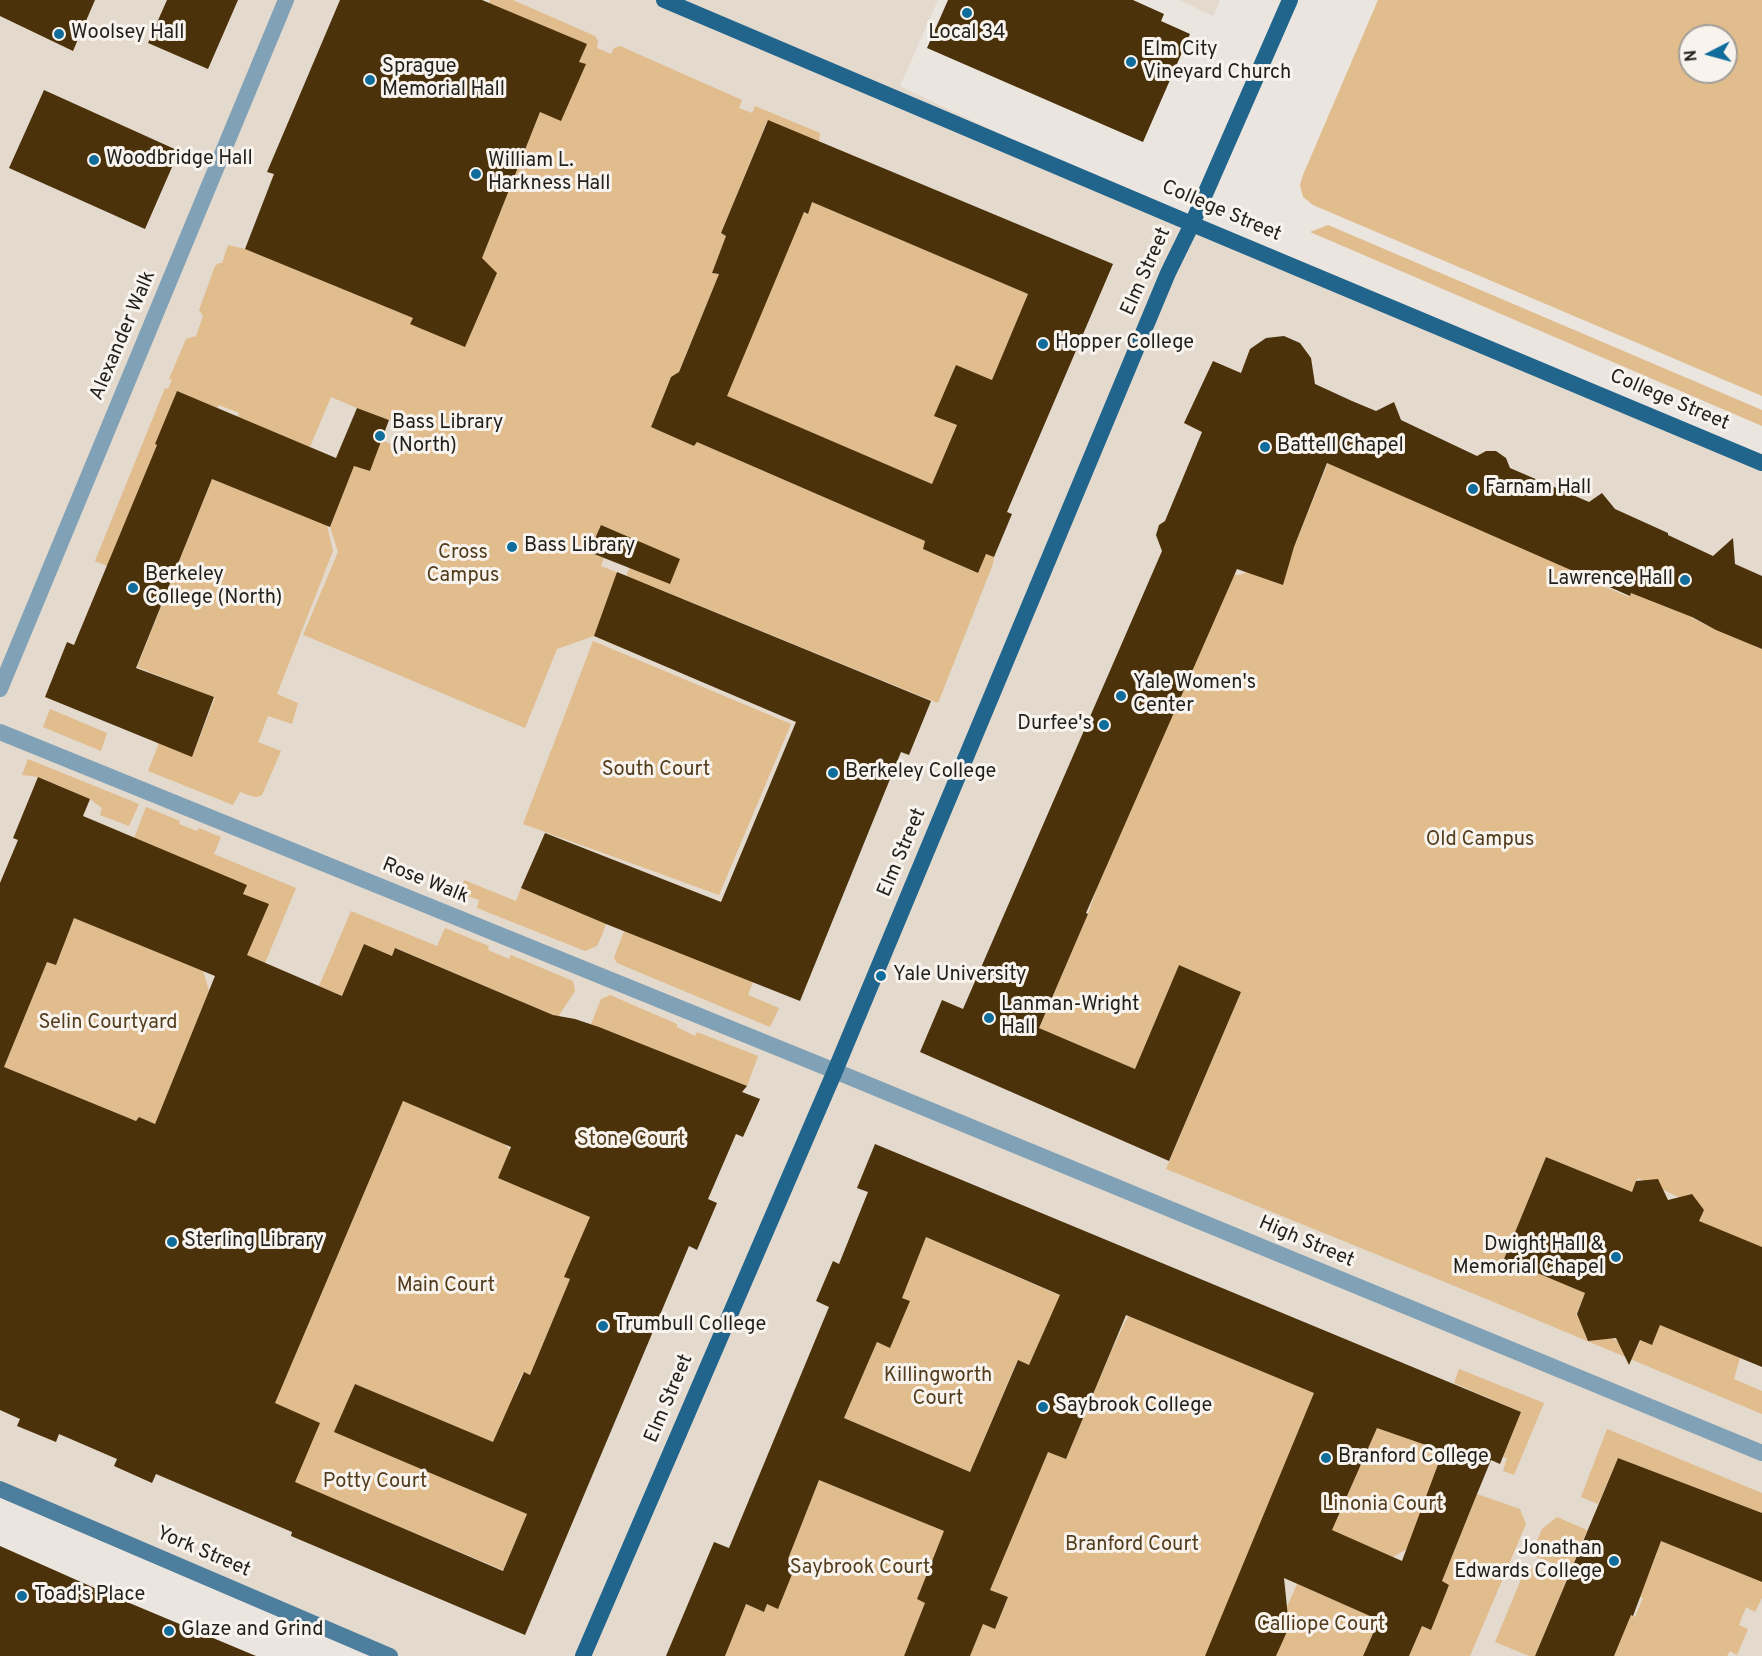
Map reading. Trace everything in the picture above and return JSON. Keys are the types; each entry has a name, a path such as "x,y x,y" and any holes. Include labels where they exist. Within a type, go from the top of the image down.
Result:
{"main road":[{"name":"College Street","path":"664,0 1762,463"},
{"name":"Elm Street","path":"583,1656 835,1071 1164,283 1290,0"},
{"name":"York Street","path":"0,1490 390,1656"}],"street":[{"name":"Alexander Walk","path":"0,689 286,0"},
{"name":"Rose Walk","path":"0,732 835,1071"},
{"name":"High Street","path":"835,1071 1762,1453"}],"shaded area":[{"name":"Yale University","path":"0,0 938,0 900,86 1138,200 1762,463 1762,1656 390,1656 0,1489"},
{"path":"1179,0 1220,0 1213,16"}],"green space":[{"name":"Cross Campus","path":"490,0 513,0 595,36 598,41 597,48 611,54 614,48 620,46 742,100 739,108 752,113 755,106 820,133 819,142 767,121 721,233 726,236 712,273 719,274 677,376 671,377 651,427 694,446 697,442 925,541 923,549 978,573 985,554 994,557 938,703 654,587 615,579 594,636 557,649 525,728 303,635 338,552 330,527 354,466 370,471 381,440 402,448 409,427 331,397 310,447 238,417 239,413 219,405 217,408 177,392 107,566 95,561 165,388 168,389 172,380 169,379 186,339 196,336 203,316 199,310 215,266 222,263 228,245 245,249 413,318 411,324 465,346 497,273 479,265 540,112 585,64 579,62 586,44 493,5 483,18","holes":["601,525 641,542 626,576 601,566 604,558 589,552"]},
{"path":"1378,0 1762,0 1762,396 1313,205 1303,197 1300,185"},
{"path":"812,202 1028,294 992,380 956,365 935,415 957,425 932,484 726,396 782,203 807,214"},
{"path":"1328,225 1762,410 1762,426 1310,232"},
{"name":"Old Campus","path":"1328,463 1606,584 1605,587 1629,597 1631,593 1692,613 1692,618 1708,626 1756,641 1754,646 1762,649 1762,1247 1690,1241 1704,1209 1638,1178 1622,1214 1579,1196 1588,1174 1546,1157 1504,1259 1544,1276 1589,1283 1576,1315 1590,1321 1585,1333 1586,1337 1591,1340 1598,1333 1623,1343 1628,1355 1634,1354 1641,1340 1652,1345 1664,1315 1740,1358 1734,1379 1762,1391 1762,1414 1166,1169 1241,992 1179,965 1135,1069 1039,1028 1193,668 1230,575 1247,572 1280,584 1284,580 1294,547"},
{"path":"212,479 327,525 333,551 277,694 298,703 292,724 268,716 258,742 281,751 262,795 257,797 240,792 233,805 148,771 159,743 192,757 215,698 137,667"},
{"name":"South Court","path":"593,641 791,724 719,895 523,824"},
{"path":"50,709 107,733 101,751 43,727"},
{"path":"28,759 139,804 129,826 100,815 102,808 90,799 39,777 22,775"},
{"path":"146,807 180,821 179,824 197,831 199,828 221,837 214,854 296,888 265,963 247,955 268,904 243,894 134,838"},
{"path":"464,880 516,901 521,888 606,924 597,946 585,951 477,908 479,900 460,893"},
{"path":"351,911 437,946 445,928 489,946 488,950 509,959 511,955 573,981 575,991 558,1017 396,948 392,956 364,944 343,996 319,986"},
{"name":"Selin Courtyard","path":"68,915 203,971 209,991 155,1124 139,1117 136,1121 4,1067 47,962 56,965 63,947 56,943"},
{"path":"624,931 753,982 748,995 779,1008 770,1027 617,963 614,958"},
{"path":"610,995 677,1024 677,1027 695,1036 697,1032 758,1056 747,1086 591,1024 601,999"},
{"name":"Main Court","path":"403,1101 504,1144 510,1150 498,1178 596,1219 565,1277 570,1279 530,1375 523,1372 515,1390 537,1461 355,1384 335,1432 527,1514 503,1570 294,1484 275,1403"},
{"name":"Killingworth Court","path":"913,1219 931,1239 1072,1301 1051,1316 1029,1365 1017,1361 970,1472 844,1418 877,1342 889,1347 909,1301 902,1298"},
{"name":"Branford Court","path":"1128,1316 1281,1379 1333,1380 1205,1656 970,1656 983,1624 995,1629 1008,1598 990,1590 1044,1459 1048,1452 1066,1459"},
{"path":"1459,1369 1544,1403 1514,1475 1503,1471 1507,1458 1503,1457 1521,1412 1454,1383"},
{"name":"Linonia Court","path":"1377,1427 1443,1453 1407,1549 1393,1557 1319,1525 1341,1510"},
{"path":"1607,1429 1762,1493 1762,1513 1618,1458 1598,1504 1581,1497"},
{"name":"Saybrook Court","path":"819,1480 954,1535 928,1571 917,1599 925,1603 904,1656 725,1656 745,1604 764,1612 767,1604 778,1608 797,1562 788,1559"},
{"path":"1477,1494 1520,1509 1526,1524 1470,1656 1409,1656 1422,1626 1430,1630 1449,1585 1442,1581"},
{"path":"1557,1517 1587,1530 1571,1570 1531,1555 1542,1529"},
{"path":"1624,1526 1762,1582 1762,1598 1755,1612 1746,1607 1739,1625 1748,1629 1737,1655 1730,1651 1727,1656 1614,1656 1626,1626 1628,1614 1635,1617 1643,1598 1636,1595 1645,1583 1657,1553"},
{"path":"1527,1565 1566,1581 1535,1656 1529,1656 1495,1642"},
{"name":"Calliope Court","path":"1297,1584 1379,1620 1363,1656 1276,1656 1283,1638 1287,1607"}],"building":[{"name":"Woolsey Hall","path":"0,0 95,0 73,51 0,16"},
{"path":"167,0 238,0 208,69 148,43"},
{"path":"340,0 482,0 587,44 579,62 586,64 561,121 540,112 482,258 497,273 465,347 410,324 413,318 245,249 274,174 267,172"},
{"path":"948,0 1133,0 1164,14 1161,21 1190,34 1143,142 927,48"},
{"name":"Woodbridge Hall","path":"44,90 179,151 145,229 9,168"},
{"name":"Hopper College","path":"768,120 1113,264 1007,512 1012,514 994,557 986,554 978,573 923,549 925,541 697,442 694,446 651,427 671,377 679,372 719,274 712,273 726,236 721,233","holes":["812,202 1028,294 992,380 956,365 934,416 957,425 932,484 727,396 804,212 808,214"]},
{"path":"1284,336 1300,343 1311,358 1315,384 1352,401 1376,411 1394,402 1401,420 1477,456 1486,451 1496,451 1506,458 1510,468 1589,502 1602,493 1615,509 1713,556 1733,538 1735,564 1762,576 1762,649 1716,630 1692,617 1631,593 1630,596 1327,463 1294,547 1283,585 1237,569 1086,913 1088,914 1039,1028 1135,1069 1179,965 1241,992 1169,1161 920,1052 942,1000 963,1009 1162,551 1156,535 1159,525 1165,521 1202,432 1184,423 1213,361 1241,373 1250,349 1266,338"},
{"name":"Berkeley College (North)","path":"177,391 336,458 357,408 389,420 370,471 354,466 330,527 212,479 136,668 214,697 192,757 45,697 67,642 74,645"},
{"path":"601,525 680,559 670,584 589,552"},
{"name":"Berkeley College","path":"617,572 931,701 909,755 901,752 800,1001 521,888 545,833 721,902 796,722 594,636"},
{"name":"Sterling Library","path":"38,777 90,799 83,816 247,885 243,894 269,904 247,955 342,996 364,944 392,956 395,948 553,1015 599,1027 747,1086 742,1092 760,1099 743,1137 736,1134 708,1199 717,1203 697,1250 689,1246 525,1635 291,1536 292,1532 156,1474 152,1483 114,1466 117,1459 59,1434 56,1442 17,1426 20,1419 0,1410 0,883 18,840 13,838","holes":["74,918 215,976 155,1124 139,1117 136,1121 4,1067 47,962 56,965","403,1101 511,1147 498,1178 590,1217 564,1277 570,1279 530,1375 524,1372 493,1442 355,1384 334,1432 527,1514 503,1571 295,1482 320,1423 275,1403"]},
{"path":"875,1144 1521,1412 1500,1464 1491,1460 1442,1581 1449,1585 1431,1630 1422,1626 1409,1656 1363,1656 1379,1620 1284,1578 1289,1627 1276,1656 1205,1656 1314,1393 1126,1315 1066,1459 1048,1452 990,1590 1008,1597 995,1629 983,1624 970,1656 904,1656 925,1603 917,1599 944,1531 819,1480 788,1559 797,1562 778,1609 767,1604 764,1612 746,1604 725,1656 666,1656 714,1542 729,1548 829,1307 816,1301 833,1261 839,1264 868,1192 857,1188","holes":["926,1237 1060,1295 1029,1365 1018,1360 970,1472 844,1418 877,1342 890,1348 910,1301 902,1298","1377,1428 1443,1451 1402,1561 1332,1530"]},
{"name":"Dwight Hall & Memorial Chapel","path":"1546,1157 1632,1192 1636,1181 1658,1179 1668,1200 1692,1194 1704,1210 1699,1221 1762,1247 1762,1367 1660,1325 1652,1345 1640,1340 1629,1365 1616,1338 1588,1341 1577,1314 1585,1293 1504,1259"},
{"name":"Jonathan Edwards College","path":"1618,1458 1762,1513 1762,1582 1661,1541 1633,1616 1631,1615 1614,1656 1535,1656"},
{"path":"0,1546 108,1594 256,1656 0,1656"}],"place":[{"name":"Local 34","path":"967,13"},
{"name":"Woolsey Hall","path":"59,34"},
{"name":"Elm City Vineyard Church","path":"1131,62"},
{"name":"Sprague Memorial Hall","path":"370,80"},
{"name":"Woodbridge Hall","path":"94,160"},
{"name":"William L. Harkness Hall","path":"476,174"},
{"name":"Hopper College","path":"1043,344"},
{"name":"Bass Library (North)","path":"380,436"},
{"name":"Battell Chapel","path":"1265,447"},
{"name":"Farnam Hall","path":"1473,489"},
{"name":"Bass Library","path":"512,547"},
{"name":"Lawrence Hall","path":"1685,580"},
{"name":"Berkeley College (North)","path":"133,588"},
{"name":"Yale Women's Center","path":"1121,696"},
{"name":"Durfee's","path":"1104,725"},
{"name":"Berkeley College","path":"833,773"},
{"name":"Yale University","path":"881,976"},
{"name":"Lanman-Wright Hall","path":"989,1018"},
{"name":"Sterling Library","path":"172,1242"},
{"name":"Dwight Hall & Memorial Chapel","path":"1616,1257"},
{"name":"Trumbull College","path":"603,1326"},
{"name":"Saybrook College","path":"1043,1407"},
{"name":"Branford College","path":"1326,1458"},
{"name":"Jonathan Edwards College","path":"1614,1561"},
{"name":"Toad's Place","path":"22,1596"},
{"name":"Glaze and Grind","path":"169,1631"}],"park label":[{"name":"Stone Court","path":"631,1141"},
{"name":"Potty Court","path":"375,1483"}]}
